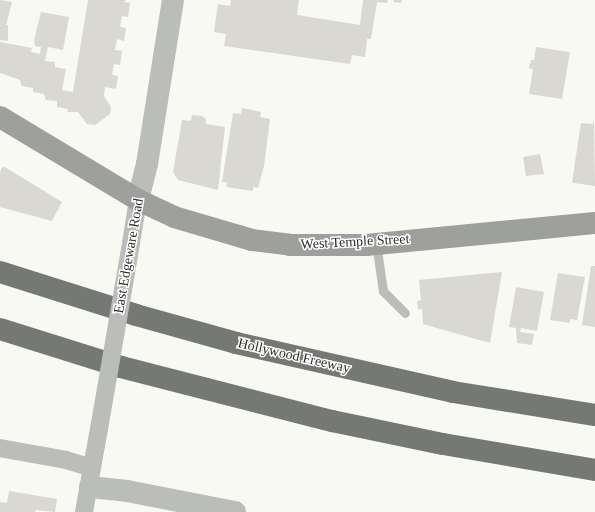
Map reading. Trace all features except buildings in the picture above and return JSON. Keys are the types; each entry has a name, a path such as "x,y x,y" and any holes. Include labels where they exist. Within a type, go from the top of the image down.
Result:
{"highway":[{"name":"Hollywood Freeway","path":"0,272 136,315 236,343 453,392 595,415"},
{"path":"0,329 186,385 332,421 443,444 595,470"}],"main road":[{"name":"West Temple Street","path":"0,117 138,200 174,217 252,240 305,246 376,243 595,222"}],"street":[{"name":"East Edgeware Road","path":"84,512 138,200 147,164 173,0"},
{"path":"0,448 66,460 91,477 127,491 235,512"}],"lane":[{"path":"376,243 383,291 406,313"}]}
